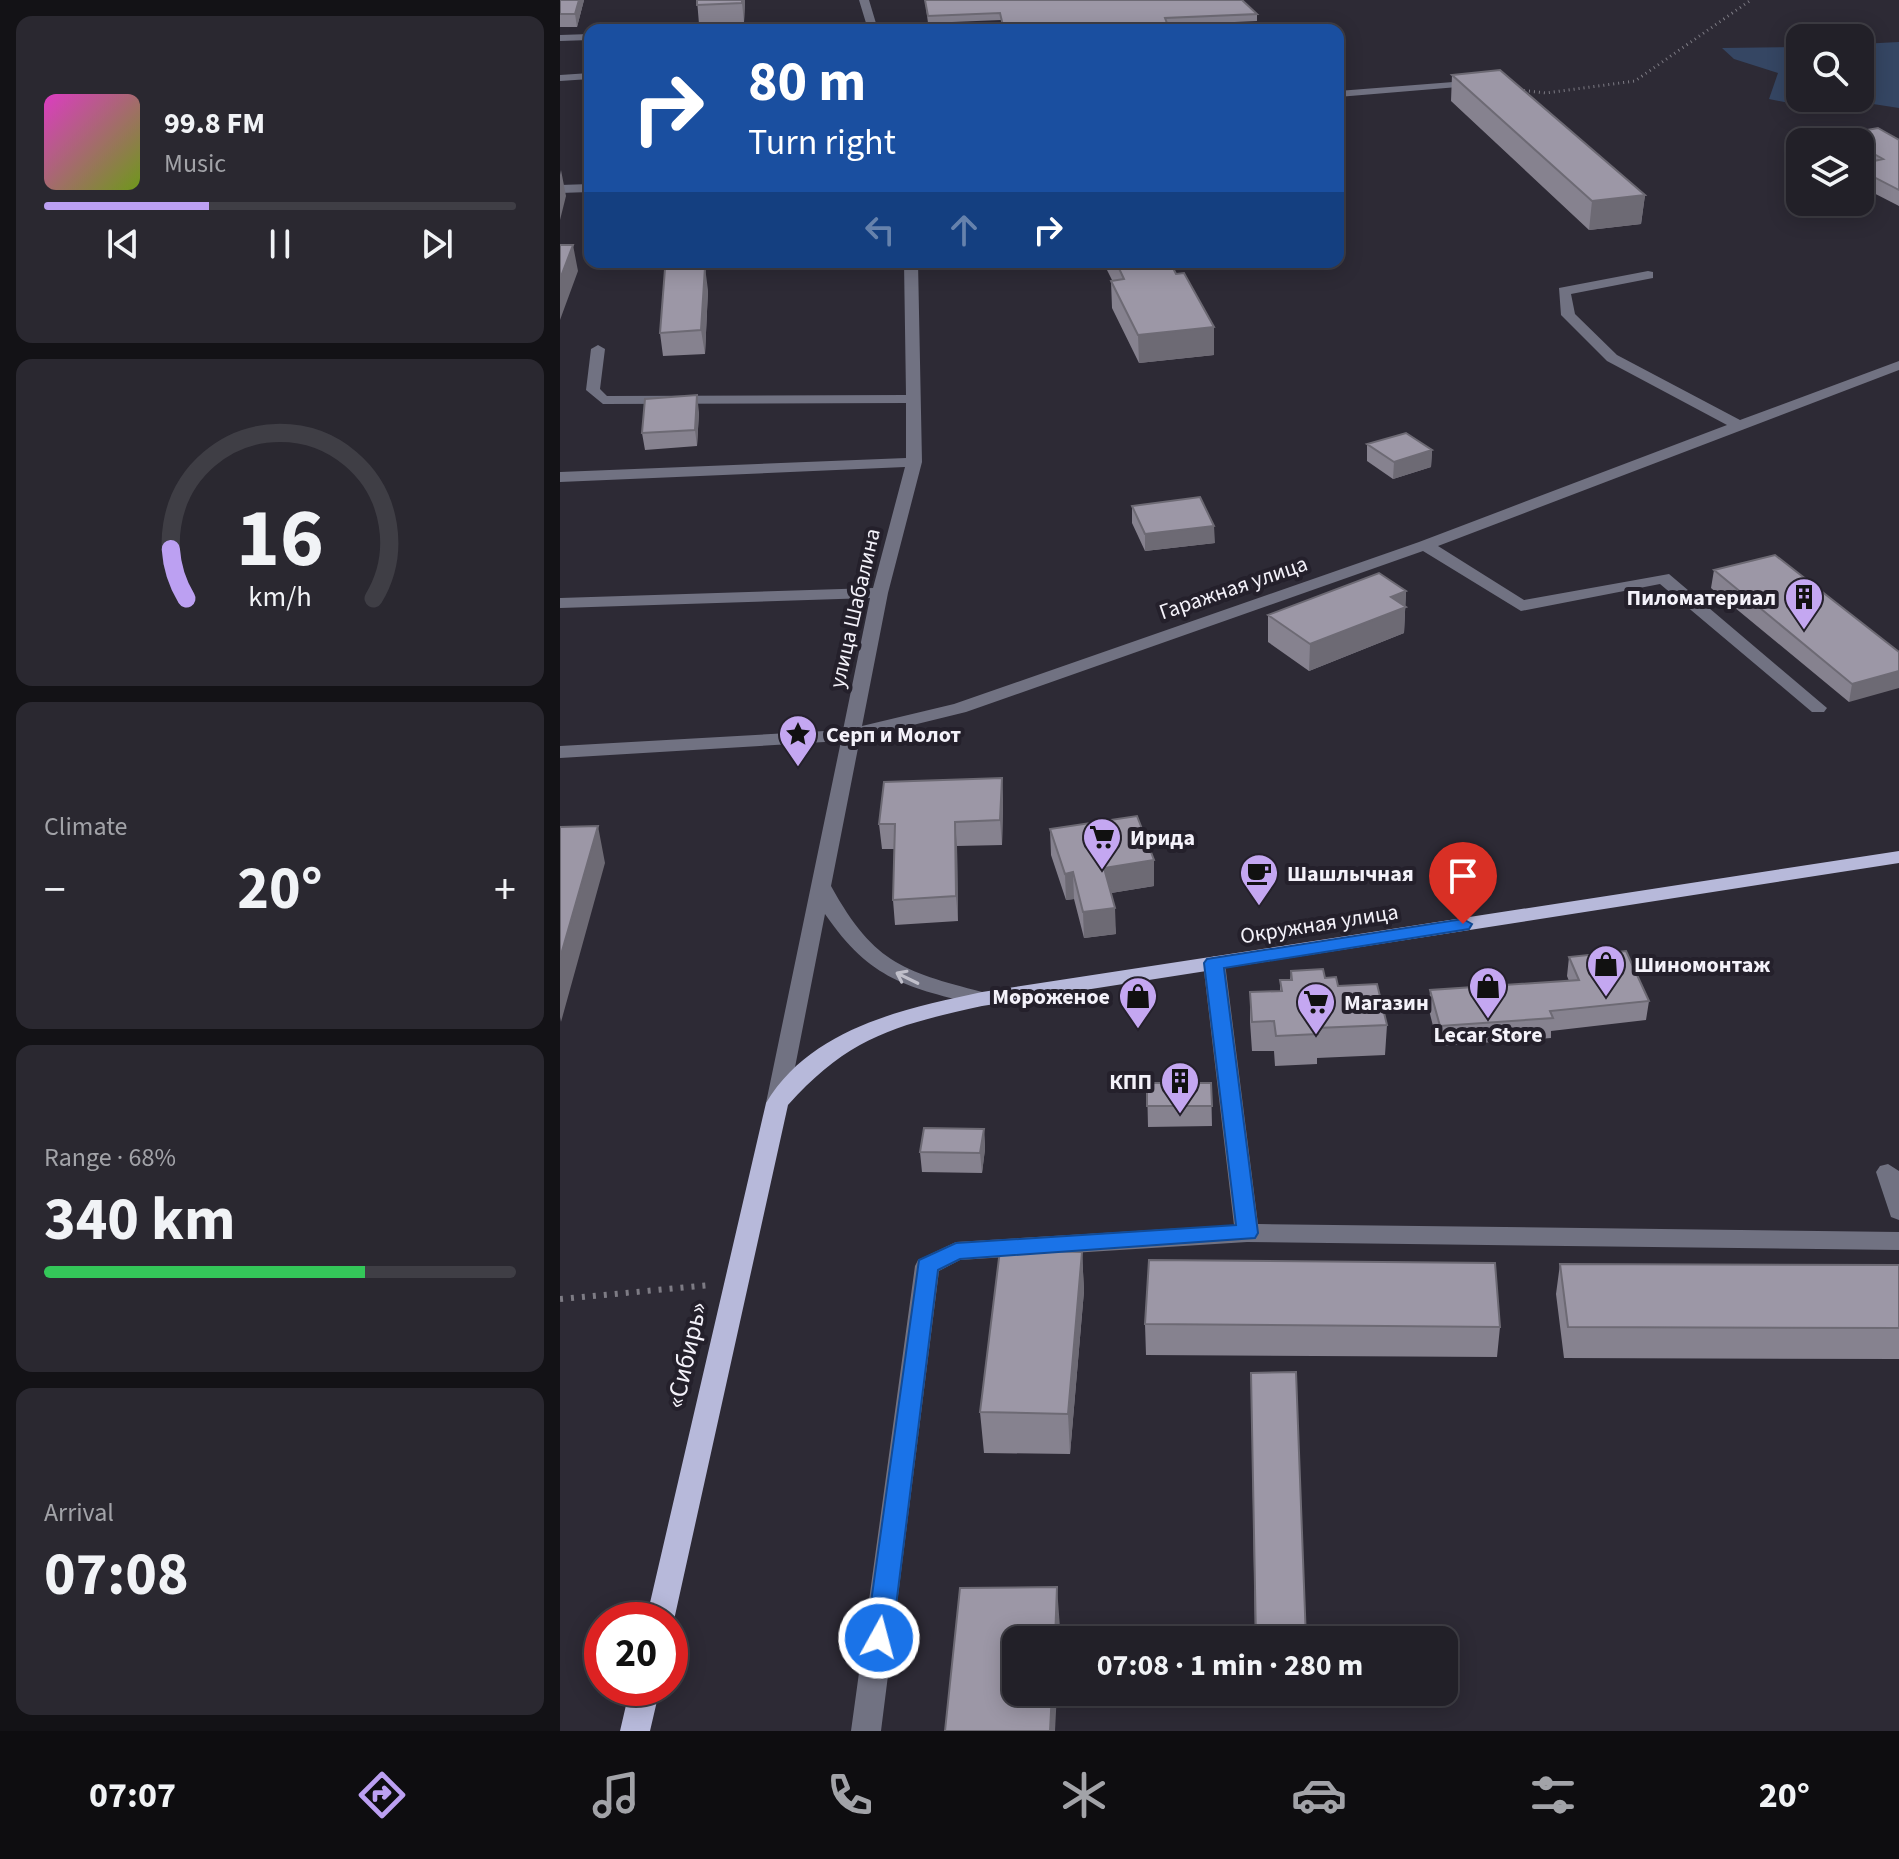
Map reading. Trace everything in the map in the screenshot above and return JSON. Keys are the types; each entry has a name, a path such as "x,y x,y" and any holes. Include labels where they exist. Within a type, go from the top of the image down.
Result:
{"main road":[{"name":"Окружная улица","path":"777,1103 807,1067 848,1038 903,1016 982,999 1899,857"},
{"name":"«Сибирь»","path":"664,1602 777,1103"},
{"path":"635,1731 641,1706"}],"street":[{"path":"864,0 871,24"},
{"path":"560,38 584,37"},
{"path":"560,78 584,76"},
{"path":"1344,94 1466,84"},
{"path":"560,189 584,188"},
{"name":"улица Шабалина","path":"777,1103 880,593 914,462 911,268"},
{"path":"1648,275 1564,291 1568,315 1612,358 1740,426"},
{"path":"598,349 593,390 603,400 914,399"},
{"name":"Гаражная улица","path":"561,755 850,735 960,708 1425,545 1899,365"},
{"path":"560,477 914,462"},
{"path":"1425,545 1521,606 1663,578 1818,708"},
{"path":"560,603 880,593"},
{"path":"820,885 840,924 864,954 914,982 982,999"},
{"path":"1214,963 1247,1233"},
{"path":"1888,1172 1899,1211"},
{"path":"866,1731 927,1266 956,1251 1247,1233 1899,1241"}],"path":[{"path":"1466,84 1546,93 1635,81 1751,0"},
{"path":"560,1299 735,1282"}],"water":[{"path":"1899,42 1899,108 1874,104 1874,43"},
{"path":"1786,47 1786,102 1769,99 1778,73 1734,59 1722,48"}],"building":[{"path":"560,0 579,0 575,14 560,14"},
{"path":"697,0 742,0 742,3 697,5"},
{"path":"925,0 1242,0 1257,14 1165,18 1167,24 1003,24 1000,13 928,16"},
{"path":"1500,70 1645,195 1592,201 1452,75"},
{"path":"1874,129 1899,140 1899,190 1874,177 1874,161 1883,159 1874,154"},
{"path":"560,245 573,245 560,279"},
{"path":"705,268 701,330 660,333 665,269"},
{"path":"1119,268 1173,268 1176,274 1184,273 1214,327 1138,335 1111,281 1124,279"},
{"path":"697,395 695,430 642,433 645,399"},
{"path":"1406,433 1432,450 1394,462 1367,444"},
{"path":"1200,497 1214,526 1145,534 1132,506"},
{"name":"Пиломатериал","path":"1775,555 1899,652 1899,671 1852,684 1714,570"},
{"path":"1379,573 1406,591 1391,597 1406,607 1310,644 1268,615"},
{"path":"1002,778 1000,820 955,822 956,896 893,900 895,824 879,824 884,782"},
{"path":"1137,816 1154,860 1104,868 1115,908 1083,912 1073,872 1065,874 1050,829"},
{"path":"598,826 560,958 560,827"},
{"path":"1626,951 1649,1001 1550,1011 1553,1018 1440,1026 1430,990 1579,980 1569,957"},
{"path":"1323,969 1325,978 1336,977 1338,986 1377,984 1387,1025 1317,1028 1318,1034 1276,1036 1274,1021 1252,1022 1250,992 1282,991 1280,980 1292,980 1291,971"},
{"path":"1147,1083 1211,1083 1212,1106 1147,1106"},
{"path":"924,1128 984,1129 980,1153 920,1152"},
{"path":"1000,1250 1082,1252 1068,1414 980,1412"},
{"path":"1149,1260 1495,1263 1500,1327 1145,1324"},
{"path":"1560,1264 1899,1265 1899,1328 1568,1327"},
{"path":"1296,1372 1305,1626 1256,1626 1251,1373"},
{"path":"1057,1587 1056,1626 1002,1626 1002,1706 1051,1706 1050,1731 945,1731 960,1588"}],"place":[{"name":"Пиломатериал","path":"1804,631"},
{"name":"Серп и Молот","path":"798,768"},
{"name":"Ирида","path":"1102,871"},
{"name":"Шашлычная","path":"1259,907"},
{"name":"Шиномонтаж","path":"1606,998"},
{"name":"Lecar Store","path":"1488,1020"},
{"name":"Мороженое","path":"1138,1030"},
{"name":"Магазин","path":"1316,1036"},
{"name":"КПП","path":"1180,1115"}],"route":[{"path":"879,1638 927,1266 956,1251 1247,1233 1214,963 1463,924"}]}
